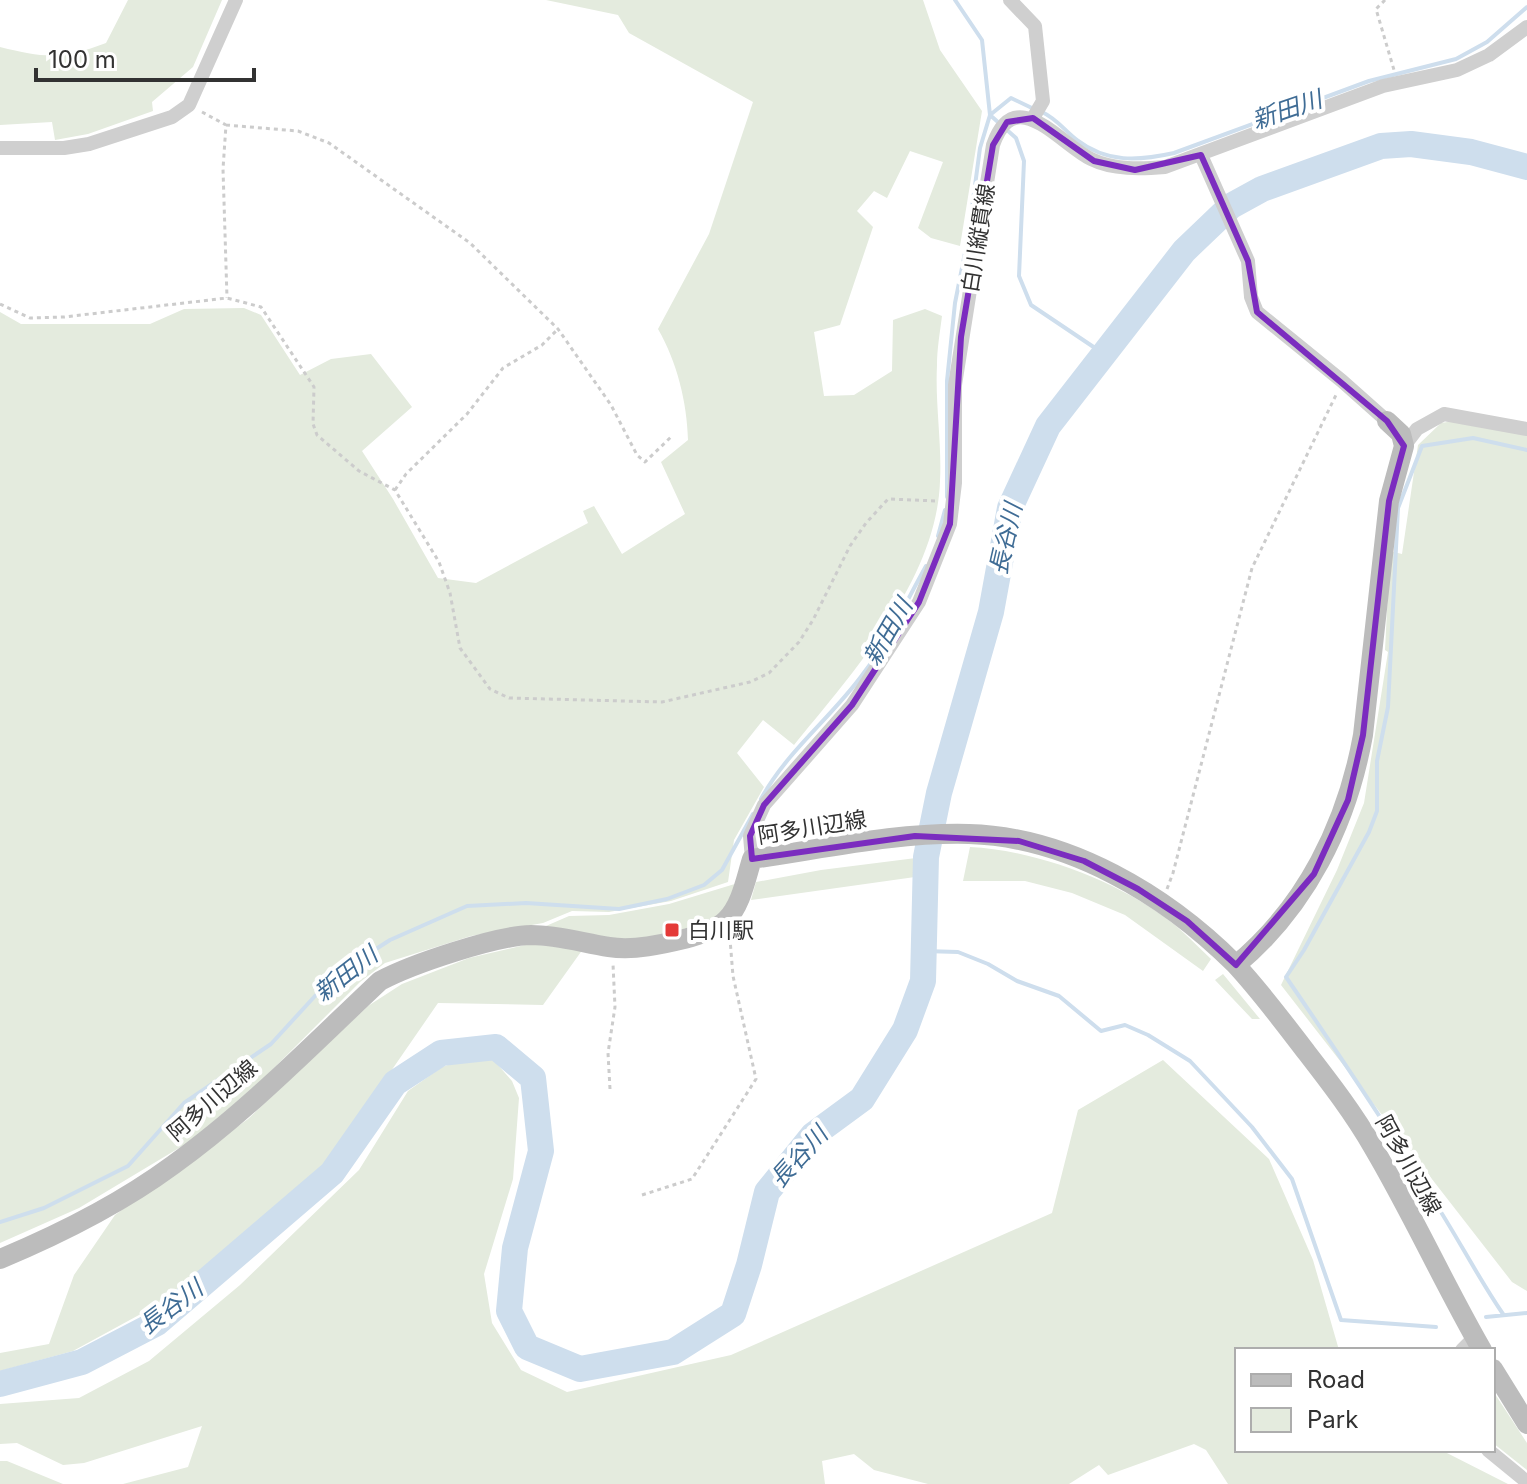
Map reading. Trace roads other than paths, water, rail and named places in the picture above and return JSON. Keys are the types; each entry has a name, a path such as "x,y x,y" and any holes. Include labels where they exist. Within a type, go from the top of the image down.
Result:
{"main road":[{"path":"1236,965 1257,948 1314,874 1335,833 1356,773 1389,501 1404,446 1401,434 1387,421"},
{"name":"阿多川辺線","path":"0,1259 94,1215 175,1164 246,1104 380,981 401,970 510,937 565,938 612,948 671,942 704,934 728,920 752,859 915,836 970,834 1019,841 1053,850 1110,873 1161,902 1236,965 1347,1105 1393,1181 1473,1346"},
{"path":"1495,1372 1527,1424"}],"street":[{"path":"0,148 64,148 89,144 172,117 189,105 236,0"},
{"path":"1010,0 1035,26 1037,111 1094,161 1135,170 1165,167 1201,155 1383,86 1457,70 1489,55 1527,27"},
{"name":"白川縦貫線","path":"752,859 750,836 764,805 861,692 919,602 950,524 955,483 955,385 989,164 996,136 1004,126 1037,111"},
{"path":"1201,155 1248,261 1251,297 1257,312 1387,421"},
{"path":"1404,446 1417,429 1444,414 1527,429"},
{"path":"1490,1452 1527,1482"}],"waterway":[{"path":"955,0 982,40 990,115 1016,138 1024,161 1019,276 1031,305 1104,354"},
{"name":"新田川","path":"1042,112 1077,140 1100,153 1123,158 1148,158 1174,153 1369,81 1456,59 1487,42 1527,7"},
{"name":"新田川","path":"947,497 947,381 955,303 968,238 980,148 990,115 1011,98 1034,109"},
{"name":"長谷川","path":"0,1384 82,1362 157,1323 332,1173 395,1083 441,1053 496,1047 533,1078 541,1151 515,1248 509,1311 527,1347 580,1369 673,1352 733,1314 767,1192 813,1135 862,1099 905,1030 923,981 926,857 939,793 991,612 1010,508 1048,426 1184,251 1231,206 1262,189 1381,146 1411,144 1471,152 1527,167"},
{"path":"1503,1314 1396,1142 1286,977 1369,832 1377,811 1377,761 1388,707 1398,508 1422,446 1473,438 1527,450"},
{"name":"新田川","path":"938,536 945,510"},
{"name":"新田川","path":"761,799 783,765 872,661 926,566"},
{"name":"新田川","path":"0,1222 44,1208 128,1166 184,1103 271,1044 315,996 351,965 390,940 467,906 526,903 619,909 667,899 704,885 722,870 753,814"},
{"path":"924,951 958,952 988,964 1017,981 1059,996 1101,1031 1125,1025 1190,1061 1252,1127 1292,1179 1341,1320 1436,1327"},
{"path":"1486,1317 1527,1313"}],"place":[{"name":"白川駅","path":"672,930"}]}
